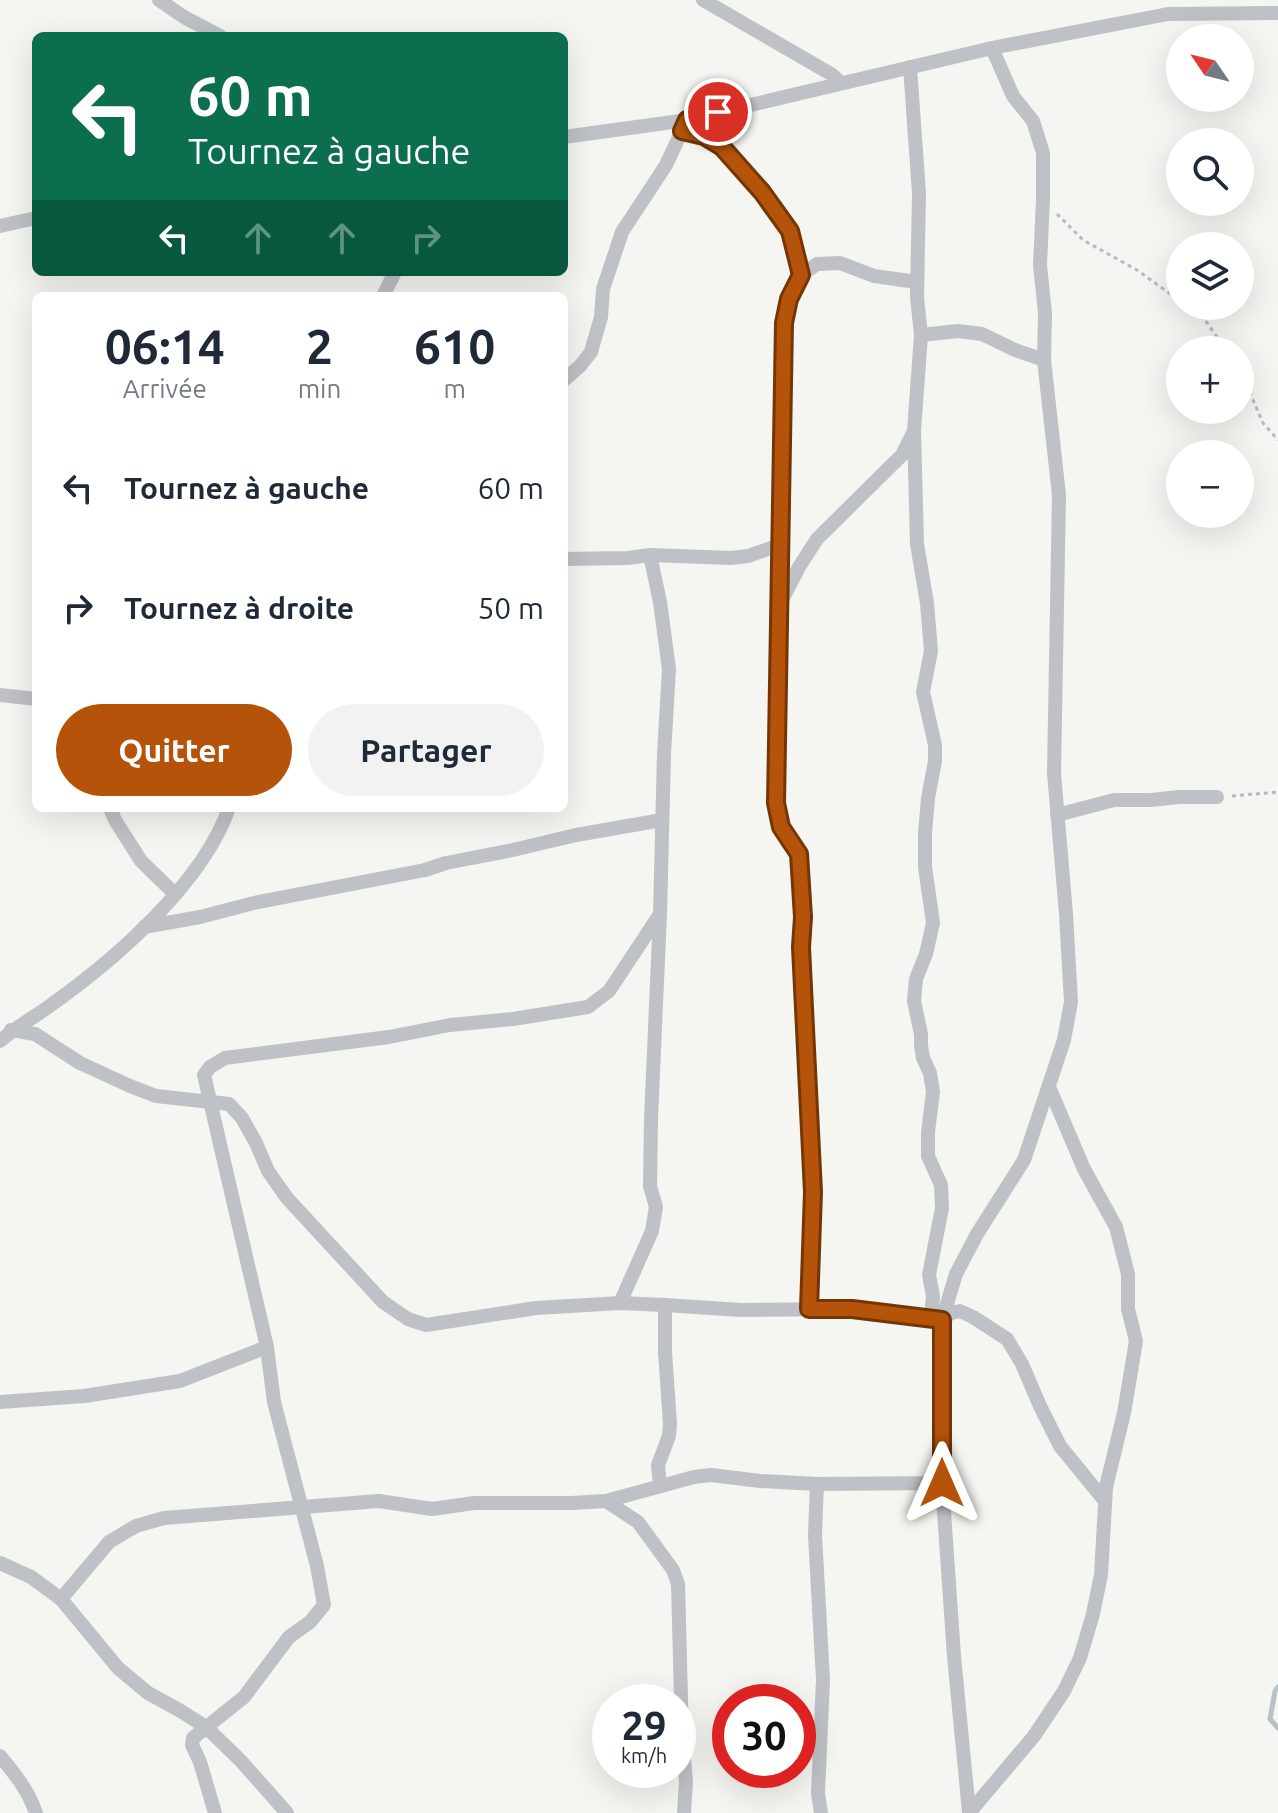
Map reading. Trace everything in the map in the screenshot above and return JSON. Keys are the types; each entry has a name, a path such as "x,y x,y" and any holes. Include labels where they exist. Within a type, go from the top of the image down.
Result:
{"street":[{"path":"159,0 212,32"},
{"path":"703,0 831,74 841,83"},
{"path":"568,137 684,125 841,83 992,48 1168,14 1278,13"},
{"path":"937,1319 977,1234 1024,1160 1064,1040 1071,1002 1054,773 1059,495 1044,360 1045,313 1040,265 1043,153 1033,121 1013,96 992,48"},
{"path":"910,67 919,193 917,282 921,335 914,431 917,544 931,651 923,692 932,728 935,761 928,798 925,844 933,923 916,979 914,1001 923,1058 930,1073 933,1092 928,1156 941,1185 942,1208 929,1275 937,1319 942,1483 969,1813"},
{"path":"684,125 722,147 762,192 790,231 801,275"},
{"path":"568,376 591,352 601,317 603,289 622,232 666,165 684,125"},
{"path":"0,226 32,219"},
{"path":"809,1309 813,1192 799,854 781,827 776,803 784,323 789,299 801,275 817,264 840,263 874,276 917,282"},
{"path":"921,335 958,331 982,334 1044,360"},
{"path":"781,602 817,539 902,455 914,431"},
{"path":"568,559 650,555 731,558 748,556 782,544"},
{"path":"620,1303 652,1231 656,1207 650,1186 669,669 650,555"},
{"path":"0,695 32,699"},
{"path":"1057,815 1114,800 1217,797"},
{"path":"112,812 141,861 175,894"},
{"path":"6,1036 55,1003 144,927 194,871 227,812"},
{"path":"144,927 425,870 576,835 662,820"},
{"path":"215,1813 192,1745 193,1738 244,1697 289,1637 310,1622 324,1605 317,1566 274,1402 267,1347 204,1075 210,1067 225,1058 588,1007 609,991 660,914"},
{"path":"6,1036 35,1034 80,1063 156,1096 229,1104 242,1118 268,1171 287,1198 383,1302 408,1319 426,1325 536,1308 620,1303 741,1310 852,1309 937,1319 960,1311 1007,1339 1060,1446 1105,1501"},
{"path":"969,1813 1034,1736 1064,1691 1080,1658 1101,1575 1106,1487 1124,1413 1136,1341 1128,1309 1128,1274 1116,1227 1084,1169 1049,1087"},
{"path":"660,1485 658,1465 669,1436 670,1424 665,1305"},
{"path":"0,1402 84,1396 180,1381 267,1347"},
{"path":"61,1599 109,1542 136,1526 164,1518 379,1501 432,1509 474,1503 606,1501 660,1485 711,1475 817,1484 942,1483"},
{"path":"817,1484 815,1535 823,1680 818,1793 821,1813"},
{"path":"606,1501 638,1522 673,1570 678,1584 686,1781 684,1813"},
{"path":"0,1563 31,1577 61,1599 118,1668 148,1693 206,1727 287,1813"},
{"path":"0,1756 31,1797 36,1813"}],"path":[{"path":"1043,200 1083,240 1137,270 1166,291"},
{"path":"1254,402 1263,423 1278,440"},
{"path":"1217,797 1278,792"}],"waterway":[{"path":"1278,1687 1270,1719 1278,1728"}],"route":[{"path":"718,112 687,120 682,131 704,136 722,147 762,192 790,231 801,275 789,299 784,323 776,803 781,827 799,854 813,1192 809,1309 852,1309 942,1320 942,1483"}]}
